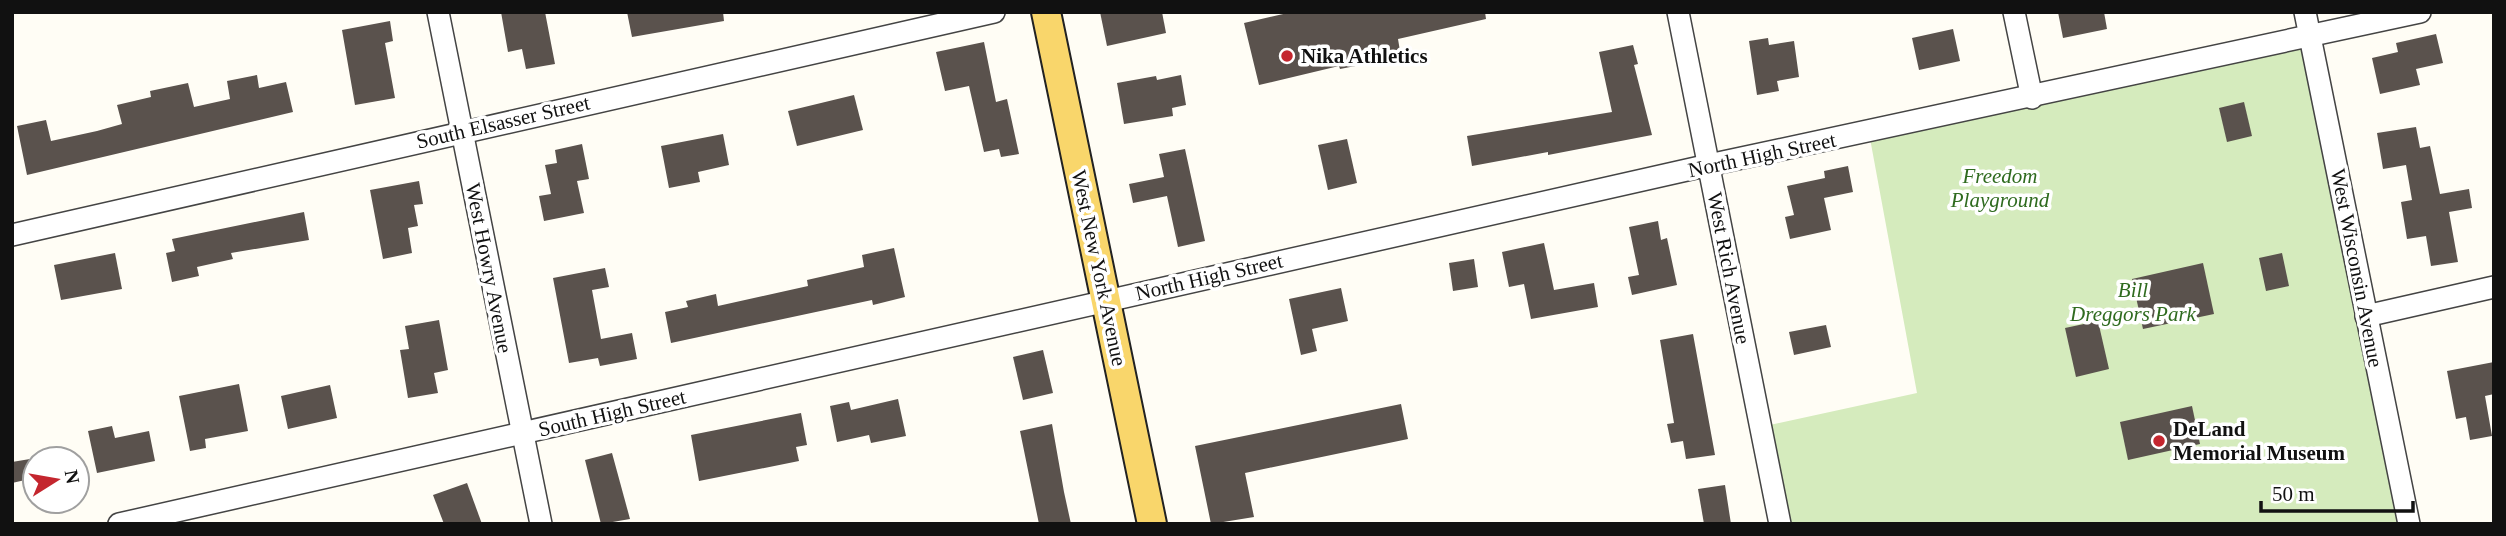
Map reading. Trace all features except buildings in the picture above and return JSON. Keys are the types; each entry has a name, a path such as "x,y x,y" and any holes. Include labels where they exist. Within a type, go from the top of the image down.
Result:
{"main road":[{"name":"West New York Avenue","path":"1046,12 1152,524"}],"street":[{"name":"West Howry Avenue","path":"438,12 541,524"},
{"name":"South Elsasser Street","path":"12,235 994,12"},
{"name":"West Rich Avenue","path":"1678,12 1780,524"},
{"path":"2014,12 2032,98"},
{"name":"West Wisconsin Avenue","path":"2305,12 2409,524"},
{"name":"North High Street","path":"1105,300 1709,165 2032,98 2310,34 2420,12"},
{"path":"2366,316 2494,287"},
{"name":"South High Street","path":"118,524 1105,300"}],"green space":[{"name":"Bill Dreggors Park","path":"2310,34 2409,524 1780,524 1761,427 1917,393 1869,133"}],"place":[{"name":"Nika Athletics","path":"1287,56"},
{"name":"DeLand Memorial Museum","path":"2159,441"}],"park label":[{"name":"Freedom Playground","path":"2000,188"}]}
